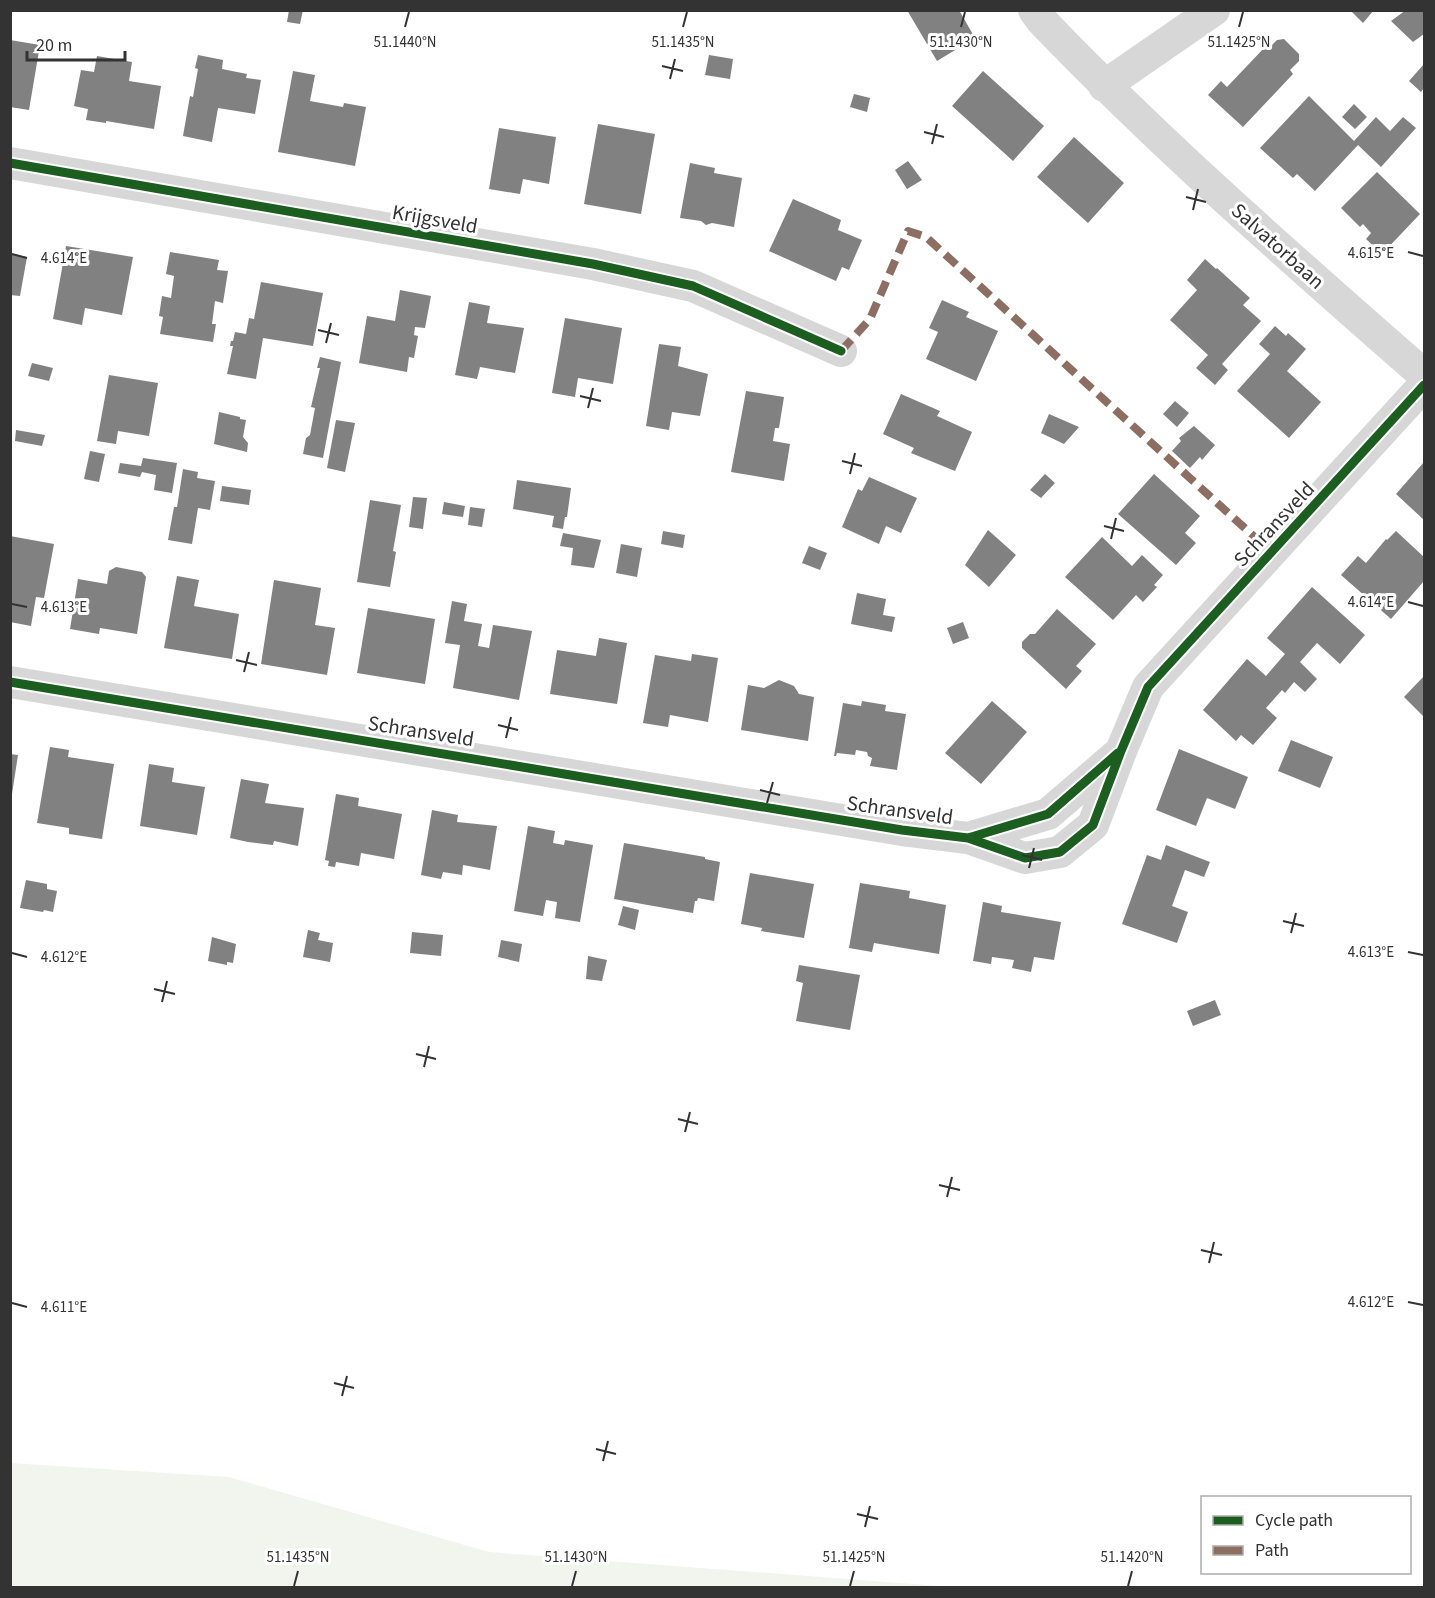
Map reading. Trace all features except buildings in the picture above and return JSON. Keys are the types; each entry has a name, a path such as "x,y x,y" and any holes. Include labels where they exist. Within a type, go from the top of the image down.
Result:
{"street":[{"name":"Salvatorbaan","path":"1034,10 1104,86 1325,288 1425,375"},
{"path":"1104,86 1214,10"},
{"name":"Krijgsveld","path":"10,163 593,264 693,285 841,351"},
{"name":"Schransveld","path":"10,681 902,831 968,838 1025,858 1060,852 1093,825 1120,751 1148,687 1425,385"}],"shaded area":[{"path":"10,1463 229,1477 489,1552 953,1587 11,1587"}],"marked path":[{"path":"841,351 870,319 908,231 926,237 1272,553"}],"cycle path":[{"path":"10,163 593,264 693,286 841,351"},
{"path":"10,682 902,830 968,838 1025,858 1060,852 1093,825 1148,687 1424,385"},
{"path":"968,838 1048,814 1118,753"}]}
